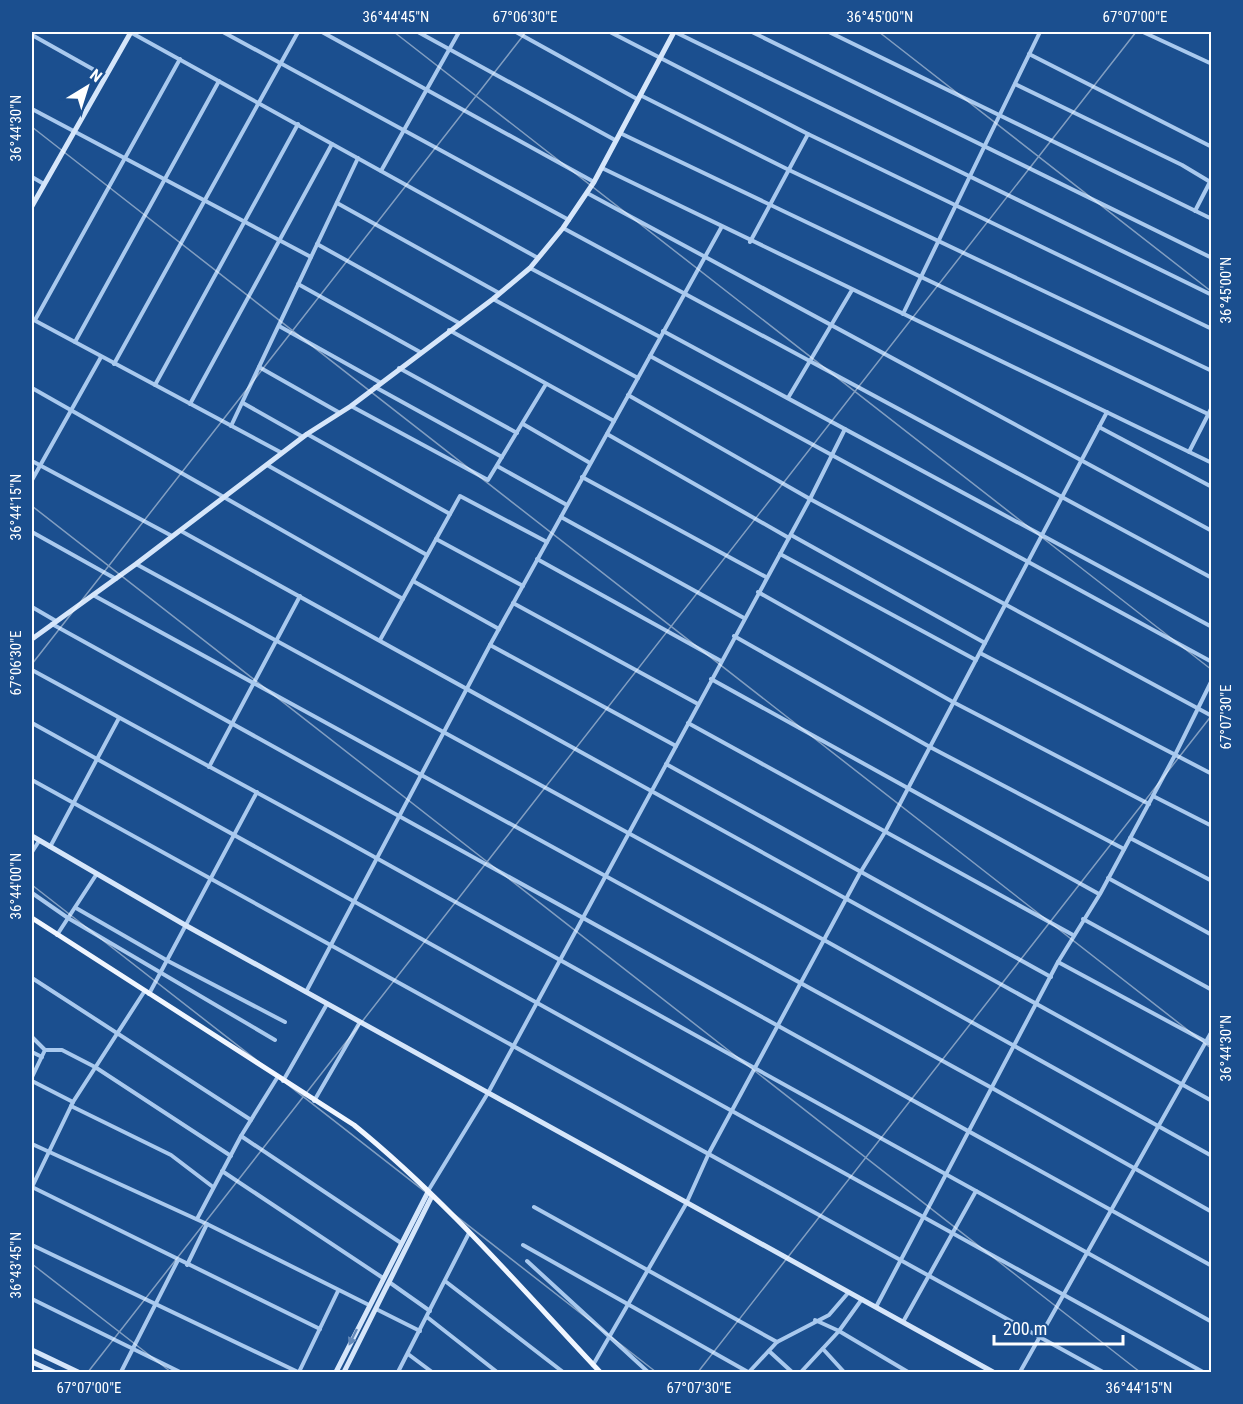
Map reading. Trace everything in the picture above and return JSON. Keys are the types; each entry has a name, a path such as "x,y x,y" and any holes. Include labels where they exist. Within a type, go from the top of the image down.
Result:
{"main road":[{"path":"32,918 372,1140 469,1233 600,1372"}],"street":[{"path":"32,206 130,32 538,258"},
{"path":"223,32 569,220"},
{"path":"114,364 298,32"},
{"path":"322,32 594,182"},
{"path":"418,32 615,140"},
{"path":"381,171 459,32"},
{"path":"516,32 638,97 1212,371"},
{"path":"609,32 808,134 1212,329"},
{"path":"32,639 181,531 305,436 351,406 449,330 494,299 530,268 569,220 594,182 674,32 1212,295"},
{"path":"752,32 1212,258"},
{"path":"829,32 1212,219"},
{"path":"903,314 1040,32"},
{"path":"1143,32 1212,64"},
{"path":"32,35 105,76"},
{"path":"1029,54 1212,147"},
{"path":"180,59 33,320 282,454"},
{"path":"75,342 219,81"},
{"path":"1015,84 1211,181 1195,211"},
{"path":"32,109 72,133 311,257"},
{"path":"155,386 298,124"},
{"path":"619,133 1208,414"},
{"path":"750,242 808,134"},
{"path":"190,404 332,144"},
{"path":"231,426 358,158"},
{"path":"601,168 721,228 1212,463"},
{"path":"32,177 44,184"},
{"path":"586,193 1212,531"},
{"path":"337,203 500,293"},
{"path":"563,228 812,360 1212,578"},
{"path":"306,992 490,645 721,228"},
{"path":"317,244 459,323"},
{"path":"530,268 660,337"},
{"path":"298,284 420,352"},
{"path":"788,398 852,290"},
{"path":"494,299 638,378"},
{"path":"279,326 381,383"},
{"path":"449,330 614,420"},
{"path":"663,331 1212,627"},
{"path":"650,356 1212,662"},
{"path":"32,480 101,357"},
{"path":"260,367 340,413"},
{"path":"399,368 517,433"},
{"path":"351,406 489,480 546,384"},
{"path":"375,387 502,457"},
{"path":"32,388 403,599"},
{"path":"628,395 810,499 1212,716"},
{"path":"243,403 450,514"},
{"path":"1189,452 1212,407"},
{"path":"593,1365 686,1204 709,1153 846,898 885,832 1107,412"},
{"path":"523,424 590,463"},
{"path":"1099,426 1212,487"},
{"path":"344,1372 433,1186 488,1093 584,917 734,636 790,537 845,429"},
{"path":"607,434 985,643"},
{"path":"32,461 172,537"},
{"path":"267,465 427,555"},
{"path":"497,466 567,505"},
{"path":"582,477 766,577"},
{"path":"380,640 460,496 547,542"},
{"path":"561,517 744,618"},
{"path":"181,531 1212,1101"},
{"path":"32,532 116,579"},
{"path":"436,539 523,585"},
{"path":"780,554 976,660"},
{"path":"537,559 721,661"},
{"path":"136,564 824,940 1212,1156"},
{"path":"412,581 499,629"},
{"path":"758,592 953,702 1149,804"},
{"path":"93,595 992,1088 1212,1212"},
{"path":"210,767 300,596"},
{"path":"513,603 698,704"},
{"path":"32,607 54,622 232,724 1212,1266"},
{"path":"734,636 930,747 1124,849"},
{"path":"490,645 676,746"},
{"path":"980,653 1212,774"},
{"path":"32,670 257,792 1212,1322"},
{"path":"711,679 1100,894"},
{"path":"876,1307 1058,962 1100,894 1149,804 1212,680"},
{"path":"50,847 119,718"},
{"path":"32,723 1203,1372"},
{"path":"688,723 1073,935"},
{"path":"666,764 860,873 1051,976"},
{"path":"32,780 1103,1372"},
{"path":"257,792 168,961 95,1066 72,1104 32,1187 320,1329"},
{"path":"1153,796 1212,826"},
{"path":"32,836 185,925 993,1372"},
{"path":"1130,838 1212,881"},
{"path":"32,852 39,841"},
{"path":"57,935 96,875"},
{"path":"1108,878 1212,935"},
{"path":"32,893 68,918 275,1040"},
{"path":"76,908 168,961 285,1022"},
{"path":"1083,919 1212,990"},
{"path":"1058,962 1212,1045"},
{"path":"32,978 251,1120"},
{"path":"197,1219 241,1136 280,1080 327,1004"},
{"path":"314,1101 360,1021"},
{"path":"1020,1372 1212,1030"},
{"path":"32,1037 45,1050 62,1050 95,1066 231,1156"},
{"path":"45,1050 32,1079 72,1104 171,1155 213,1187"},
{"path":"32,1052 42,1057"},
{"path":"241,1136 401,1243"},
{"path":"32,1144 197,1219 369,1305"},
{"path":"222,1171 383,1278"},
{"path":"903,1322 975,1191"},
{"path":"336,1372 401,1243 430,1194"},
{"path":"534,1207 777,1342"},
{"path":"187,1265 207,1224"},
{"path":"399,1372 469,1233"},
{"path":"32,1245 298,1372 338,1291"},
{"path":"523,1245 749,1372 777,1342 815,1320 829,1315 848,1293"},
{"path":"121,1372 178,1260"},
{"path":"527,1261 648,1372"},
{"path":"445,1281 563,1372"},
{"path":"389,1282 430,1311"},
{"path":"32,1299 180,1372"},
{"path":"801,1372 839,1331 862,1299"},
{"path":"376,1309 420,1331"},
{"path":"427,1317 497,1372"},
{"path":"815,1320 839,1331 908,1372"},
{"path":"823,1349 844,1372"},
{"path":"32,1350 78,1372"},
{"path":"769,1351 792,1372"},
{"path":"408,1354 432,1372"},
{"path":"32,1362 54,1372"}]}
